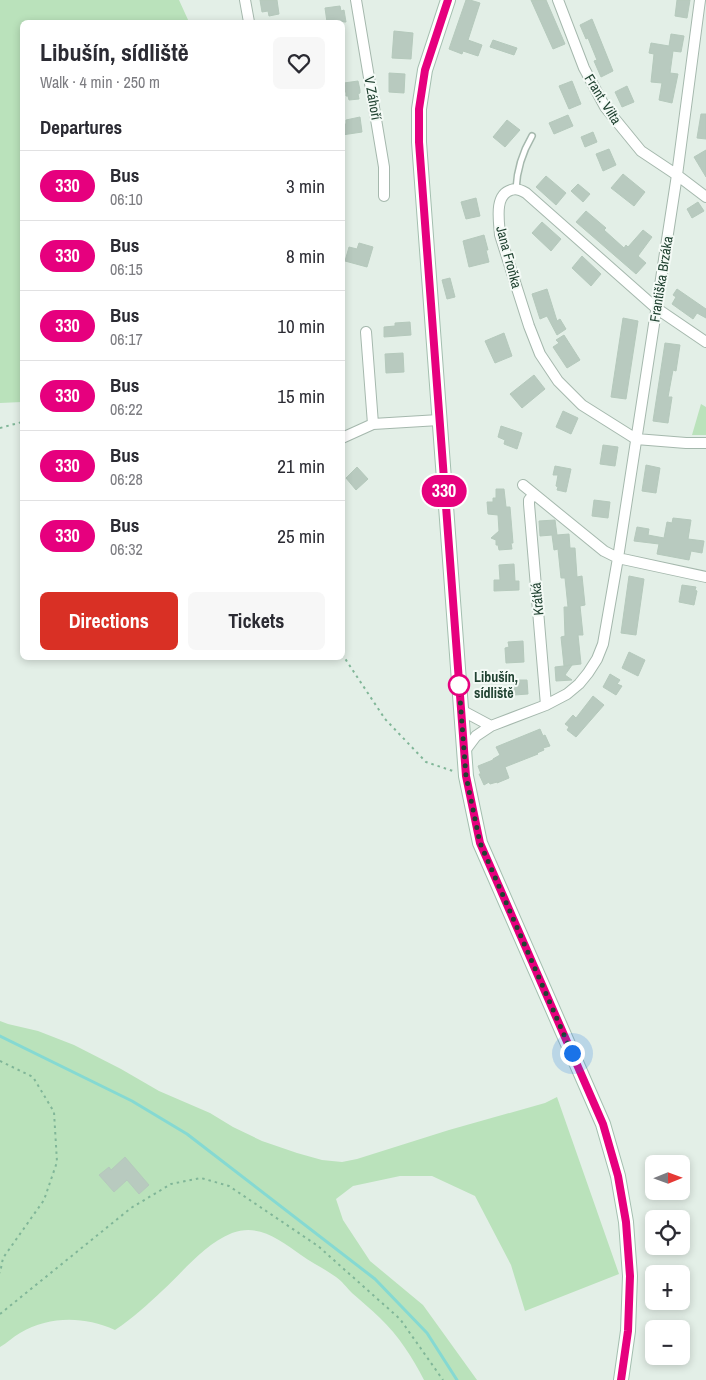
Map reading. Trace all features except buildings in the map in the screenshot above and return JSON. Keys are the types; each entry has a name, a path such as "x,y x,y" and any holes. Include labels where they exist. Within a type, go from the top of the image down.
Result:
{"street":[{"path":"245,0 249,20"},
{"name":"V Záhoří","path":"356,0 384,167 384,196"},
{"path":"448,0 425,70 419,109 419,142 466,776 480,843 603,1124 618,1176 626,1222 630,1276 628,1331 621,1380"},
{"name":"Frant. Vilta","path":"558,0 584,68 605,107 641,151 706,197"},
{"name":"Františka Brzáka","path":"464,752 476,736 491,726 546,705 567,694 588,673 597,659 603,644 702,18 700,0"},
{"path":"516,189 526,193 656,308 706,342"},
{"name":"Jana Froňka","path":"516,189 509,190 503,195 499,204 500,235 529,326 540,354 558,381 582,405 636,439"},
{"path":"366,332 373,424"},
{"path":"345,437 373,424 439,420"},
{"path":"636,439 706,443"},
{"path":"523,485 604,551 618,558 706,577"},
{"name":"Krátká","path":"534,494 529,500 529,504 546,705"},
{"path":"461,710 491,726"}],"lane":[{"path":"516,189 520,161 532,136"}],"path":[{"path":"0,428 20,423"},
{"path":"345,659 384,719 426,762 466,776"},
{"path":"0,1061 32,1077 54,1112 57,1162 44,1200 3,1258 0,1273"},
{"path":"0,1314 131,1208 171,1184 201,1178 229,1186 318,1246 400,1319 443,1380"}],"green space":[{"path":"0,0 179,0 188,20 20,20 20,402 0,403"},
{"path":"701,404 706,407 706,435 692,435"},
{"path":"0,1021 38,1031 74,1045 159,1091 210,1113 262,1141 322,1160 342,1162 357,1159 449,1130 545,1103 557,1097 619,1274 525,1311 511,1265 475,1196 432,1176 400,1176 353,1186 336,1199 343,1220 370,1261 423,1305 477,1380 424,1380 399,1339 377,1315 338,1279 277,1239 251,1230 232,1233 212,1244 145,1306 115,1330 103,1325 79,1320 55,1321 31,1327 0,1347"}],"waterway":[{"path":"0,1036 132,1101 187,1134 375,1279 427,1333 457,1380"}],"bus line":[{"name":"330","path":"448,0 425,70 419,109 419,142 466,776 480,843 603,1124 618,1176 626,1222 630,1276 628,1331 621,1380"}],"place":[{"name":"Libušín, sídliště","path":"459,685"}],"route":[{"path":"459,685 466,776 480,843 572,1053"}]}
